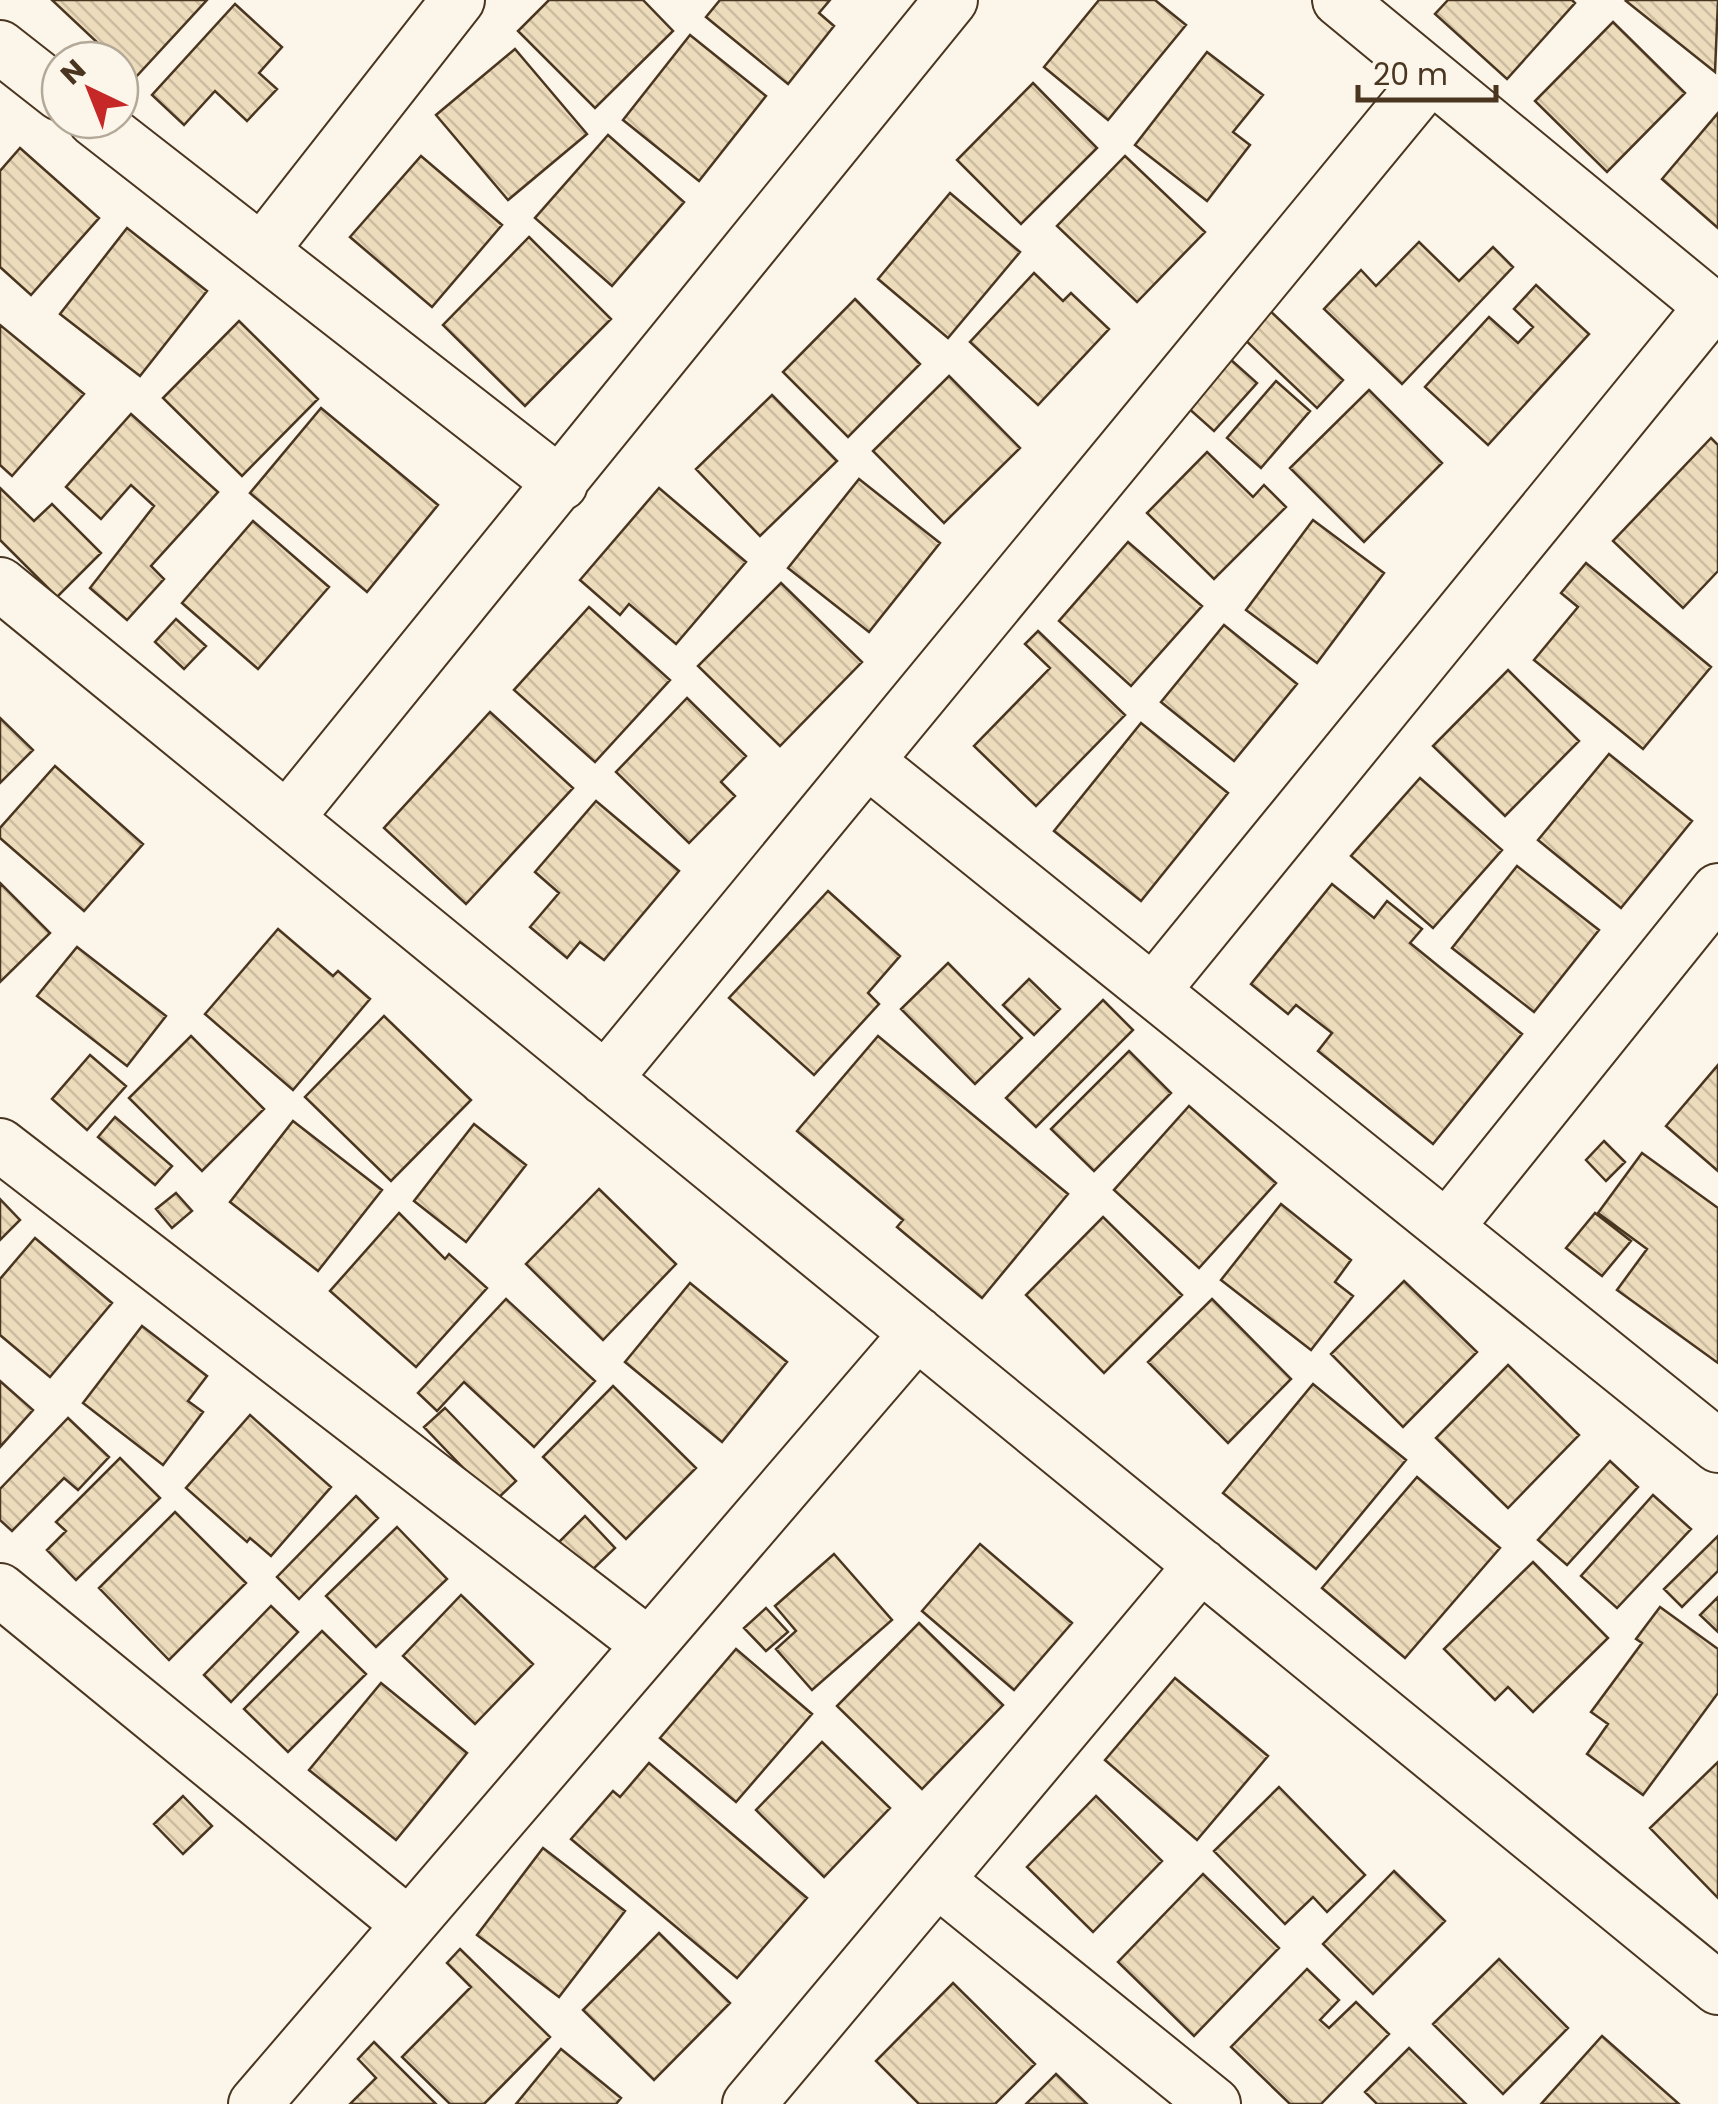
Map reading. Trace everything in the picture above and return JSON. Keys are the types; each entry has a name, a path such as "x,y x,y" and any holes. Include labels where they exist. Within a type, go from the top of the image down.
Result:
{"street":[{"path":"262,250 458,0"},
{"path":"287,818 951,0"},
{"path":"1153,991 1715,310 1340,0"},
{"path":"0,47 40,78"},
{"path":"605,1078 1431,76"},
{"path":"120,140 561,484"},
{"path":"0,584 1718,1988"},
{"path":"867,761 1718,1446"},
{"path":"1447,1227 1718,890"},
{"path":"0,1145 648,1644"},
{"path":"255,2104 918,1333"},
{"path":"749,2104 1201,1565"},
{"path":"0,1590 407,1924"},
{"path":"937,1880 1214,2104"}],"building":[{"path":"52,0 207,0 140,73 140,40 95,40"},
{"path":"549,0 643,0 673,31 595,108 518,31"},
{"path":"720,0 830,0 819,13 834,26 788,84 706,17"},
{"path":"1099,0 1155,0 1186,25 1108,120 1044,67"},
{"path":"1448,0 1575,3 1507,79 1435,14"},
{"path":"1628,0 1718,0 1715,72 1626,1"},
{"path":"235,4 282,47 259,73 277,89 247,121 215,91 184,125 152,95"},
{"path":"1613,22 1685,93 1607,172 1535,101"},
{"path":"690,35 766,96 699,181 623,120"},
{"path":"515,49 587,134 508,200 436,115"},
{"path":"1207,52 1263,95 1233,132 1250,145 1207,201 1135,145"},
{"path":"1033,83 1097,148 1021,224 957,160"},
{"path":"1718,113 1718,228 1662,179"},
{"path":"608,135 684,202 612,286 535,218"},
{"path":"20,148 99,218 31,295 0,267 0,171"},
{"path":"421,156 502,225 432,307 350,237"},
{"path":"1125,156 1205,232 1137,302 1057,226"},
{"path":"950,193 1020,252 948,338 878,279"},
{"path":"127,228 207,291 140,376 60,314"},
{"path":"529,237 611,319 525,406 443,325"},
{"path":"1419,242 1459,281 1493,247 1513,267 1402,384 1324,309 1361,270 1376,286"},
{"path":"1034,273 1063,301 1071,293 1109,329 1038,405 970,342"},
{"path":"1536,285 1589,334 1488,445 1425,387 1489,317 1518,343 1533,327 1514,309"},
{"path":"855,299 920,364 848,437 783,372"},
{"path":"1267,308 1343,380 1317,408 1241,336"},
{"path":"239,321 318,399 242,476 163,398"},
{"path":"0,325 84,394 12,476 0,465"},
{"path":"1230,359 1257,383 1214,431 1187,407"},
{"path":"949,376 1020,448 944,523 873,451"},
{"path":"1276,381 1310,411 1261,468 1227,438"},
{"path":"1369,390 1442,463 1364,542 1290,468"},
{"path":"772,395 837,461 760,536 696,469"},
{"path":"321,408 438,505 367,592 250,493"},
{"path":"131,414 218,492 151,566 164,579 127,620 90,588 154,506 131,485 101,519 66,487"},
{"path":"1711,438 1718,445 1718,571 1683,608 1613,541"},
{"path":"1207,452 1253,497 1264,485 1286,507 1214,579 1147,513"},
{"path":"859,479 940,543 869,632 788,568"},
{"path":"0,488 34,521 52,504 101,553 57,597 0,540"},
{"path":"659,488 746,562 676,644 629,604 620,615 580,580"},
{"path":"1313,520 1384,573 1317,663 1246,610"},
{"path":"253,521 329,587 258,669 182,603"},
{"path":"1128,542 1202,606 1131,686 1059,621"},
{"path":"1586,563 1711,667 1643,749 1534,660 1578,607 1561,593"},
{"path":"781,583 862,662 780,746 698,666"},
{"path":"589,607 670,680 595,762 514,690"},
{"path":"176,619 206,646 184,669 155,642"},
{"path":"1224,625 1297,684 1234,761 1161,702"},
{"path":"1038,631 1125,715 1036,806 974,746 1050,668 1025,644"},
{"path":"1508,670 1579,741 1505,816 1433,746"},
{"path":"687,698 746,756 721,782 735,796 689,843 616,772"},
{"path":"490,712 573,788 466,904 384,828"},
{"path":"0,718 33,750 0,783"},
{"path":"1141,723 1228,793 1141,901 1054,831"},
{"path":"1609,754 1692,821 1621,908 1538,840"},
{"path":"55,766 143,844 84,911 0,838 0,828"},
{"path":"1420,778 1502,850 1433,928 1351,856"},
{"path":"596,801 679,871 604,960 580,942 567,958 530,927 559,893 535,872"},
{"path":"1517,866 1599,930 1534,1012 1452,948"},
{"path":"0,883 50,933 0,982"},
{"path":"1332,884 1374,918 1387,901 1422,929 1410,943 1522,1034 1433,1144 1318,1051 1332,1033 1296,1005 1288,1014 1251,984"},
{"path":"828,891 900,956 868,993 879,1004 814,1075 729,998"},
{"path":"278,929 333,976 338,971 370,999 293,1090 205,1014"},
{"path":"77,947 166,1016 127,1066 37,996"},
{"path":"948,963 1022,1038 975,1084 901,1009"},
{"path":"1029,979 1060,1009 1034,1035 1003,1005"},
{"path":"1103,1000 1133,1030 1036,1127 1006,1098"},
{"path":"384,1016 471,1100 391,1181 305,1097"},
{"path":"191,1036 264,1109 202,1171 129,1098"},
{"path":"878,1036 1068,1194 982,1298 897,1227 903,1220 797,1131"},
{"path":"1129,1051 1171,1093 1094,1171 1051,1129"},
{"path":"90,1055 126,1086 87,1130 52,1099"},
{"path":"1718,1065 1718,1171 1666,1126"},
{"path":"1189,1106 1276,1183 1199,1268 1114,1190"},
{"path":"115,1117 172,1166 155,1185 98,1137"},
{"path":"293,1121 382,1190 318,1271 230,1202"},
{"path":"474,1124 526,1165 466,1242 414,1201"},
{"path":"1604,1141 1625,1162 1606,1181 1586,1160"},
{"path":"1642,1153 1718,1208 1718,1363 1617,1290 1647,1249 1598,1213"},
{"path":"599,1189 676,1264 603,1340 526,1264"},
{"path":"176,1193 192,1211 172,1228 156,1209"},
{"path":"0,1199 20,1220 0,1240"},
{"path":"1281,1204 1351,1260 1335,1282 1353,1296 1311,1350 1221,1280"},
{"path":"399,1213 445,1259 449,1254 487,1288 416,1367 330,1291"},
{"path":"1595,1213 1631,1241 1602,1276 1566,1248"},
{"path":"1103,1217 1182,1295 1104,1373 1026,1295"},
{"path":"35,1238 112,1303 50,1377 0,1335 0,1279"},
{"path":"1404,1281 1477,1352 1403,1427 1331,1354"},
{"path":"690,1283 787,1362 722,1442 625,1362"},
{"path":"506,1299 595,1381 534,1447 464,1382 437,1411 418,1393"},
{"path":"1212,1299 1291,1379 1228,1443 1148,1362"},
{"path":"142,1326 207,1376 188,1401 203,1412 163,1465 83,1403"},
{"path":"1508,1365 1579,1435 1508,1508 1436,1438"},
{"path":"0,1381 33,1410 0,1447"},
{"path":"1313,1384 1406,1460 1316,1569 1223,1493"},
{"path":"613,1386 696,1468 626,1539 543,1457"},
{"path":"445,1408 516,1481 495,1501 424,1427"},
{"path":"250,1415 331,1487 271,1556 250,1538 247,1542 186,1488"},
{"path":"68,1418 109,1457 78,1490 64,1478 12,1531 0,1520 0,1489"},
{"path":"120,1458 160,1498 76,1580 47,1550 66,1531 56,1522"},
{"path":"1610,1461 1638,1487 1567,1565 1538,1540"},
{"path":"1417,1477 1500,1548 1405,1658 1322,1588"},
{"path":"1653,1495 1691,1529 1617,1608 1581,1576"},
{"path":"356,1496 378,1518 299,1599 277,1577"},
{"path":"175,1512 246,1583 169,1660 99,1588"},
{"path":"585,1516 615,1548 589,1573 559,1542"},
{"path":"397,1527 447,1579 376,1647 326,1596"},
{"path":"1718,1536 1718,1571 1682,1607 1664,1589"},
{"path":"980,1544 1072,1623 1014,1690 922,1611"},
{"path":"834,1554 892,1620 812,1690 776,1649 796,1631 775,1606"},
{"path":"1533,1562 1608,1638 1533,1712 1508,1687 1495,1700 1444,1649"},
{"path":"461,1595 533,1664 475,1724 403,1656"},
{"path":"1718,1597 1718,1632 1700,1615"},
{"path":"271,1606 298,1632 231,1702 204,1675"},
{"path":"1660,1607 1718,1649 1718,1693 1643,1795 1587,1754 1608,1724 1591,1712 1642,1643 1636,1639"},
{"path":"766,1608 788,1632 766,1651 744,1628"},
{"path":"919,1623 1003,1705 922,1789 837,1706"},
{"path":"322,1631 366,1674 288,1752 244,1709"},
{"path":"736,1649 812,1714 736,1802 660,1738"},
{"path":"1175,1678 1268,1756 1197,1840 1105,1760"},
{"path":"381,1683 467,1753 396,1840 309,1770"},
{"path":"822,1742 890,1808 824,1877 756,1810"},
{"path":"1718,1762 1718,1898 1650,1828"},
{"path":"649,1763 807,1898 737,1978 571,1839 613,1791 620,1797"},
{"path":"1279,1787 1365,1875 1327,1912 1313,1897 1285,1924 1214,1851"},
{"path":"183,1796 212,1826 183,1854 154,1824"},
{"path":"1096,1796 1162,1861 1093,1932 1027,1867"},
{"path":"543,1848 625,1911 559,1997 477,1935"},
{"path":"1394,1871 1445,1921 1373,1994 1323,1944"},
{"path":"1203,1874 1279,1948 1194,2036 1118,1962"},
{"path":"659,1933 730,2003 654,2080 583,2010"},
{"path":"460,1949 550,2037 484,2104 450,2104 402,2057 471,1987 447,1963"},
{"path":"1499,1959 1568,2028 1503,2094 1433,2024"},
{"path":"1307,1969 1339,2000 1320,2020 1329,2028 1356,2002 1389,2034 1321,2104 1290,2104 1231,2047"},
{"path":"953,1983 1035,2064 995,2104 919,2104 876,2061"},
{"path":"1602,2036 1679,2104 1541,2104"},
{"path":"374,2042 436,2104 350,2104 376,2078 358,2059"},
{"path":"1409,2048 1466,2104 1377,2104 1365,2092"},
{"path":"561,2049 621,2098 616,2104 516,2104"},
{"path":"1056,2074 1087,2104 1026,2104"}]}
